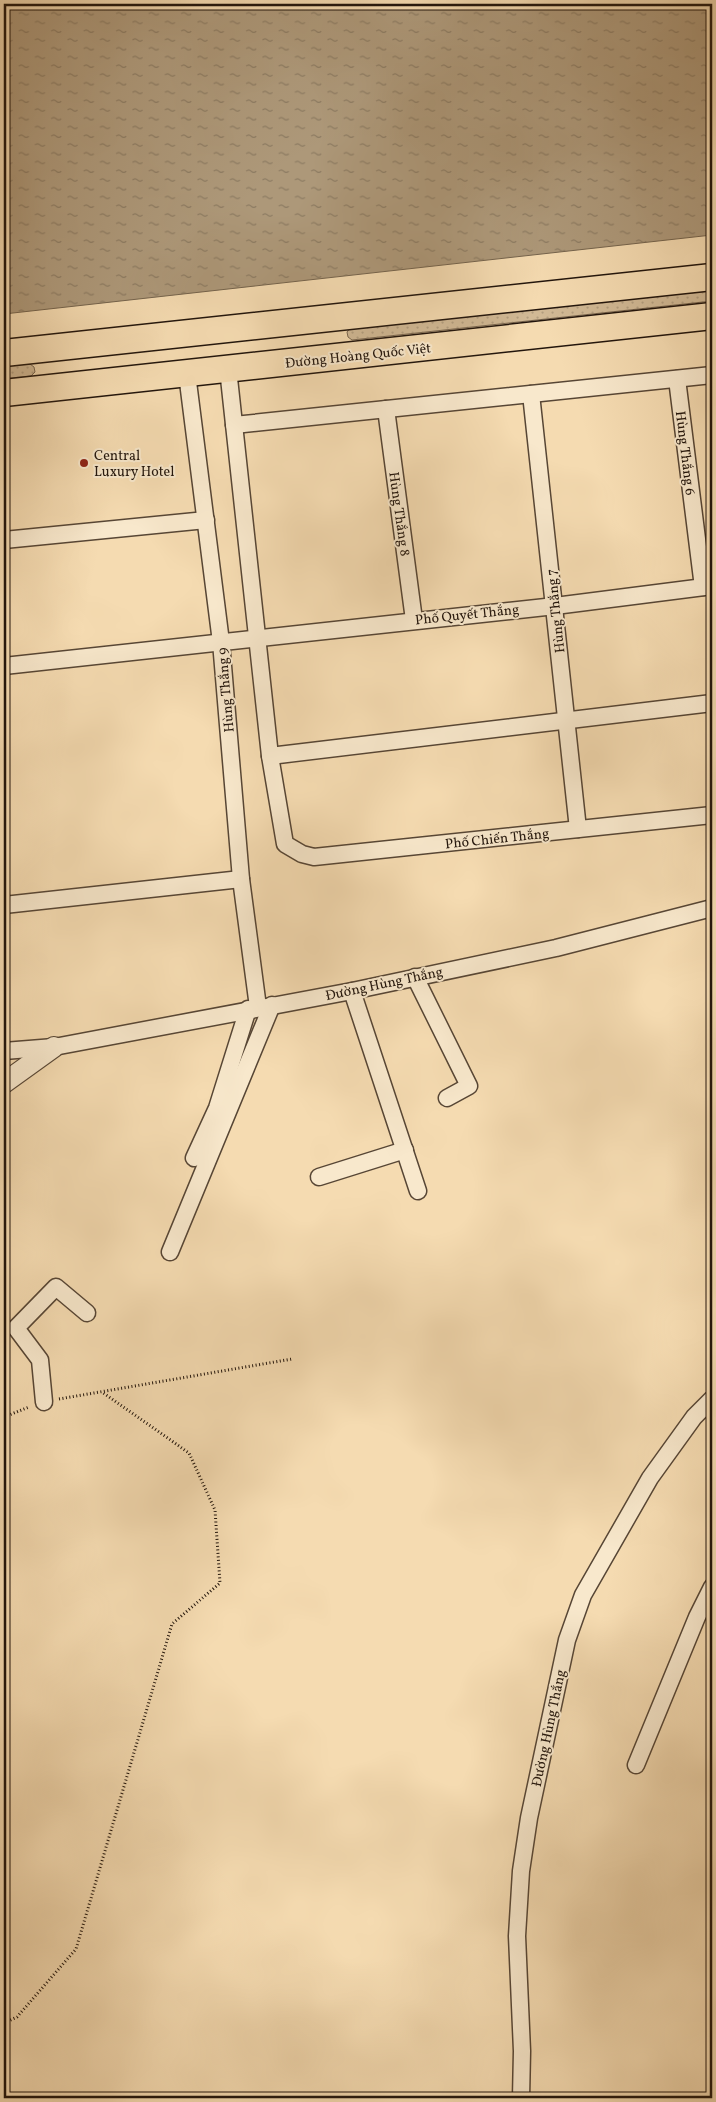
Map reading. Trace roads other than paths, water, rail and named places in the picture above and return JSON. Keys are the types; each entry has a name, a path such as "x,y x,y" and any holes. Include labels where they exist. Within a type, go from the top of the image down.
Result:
{"main road":[{"path":"4,353 712,277"},
{"name":"Đường Hoàng Quốc Việt","path":"4,393 712,316"},
{"path":"223,330 228,369"},
{"path":"181,334 186,374"}],"street":[{"path":"228,369 270,756 712,703"},
{"name":"Hùng Thắng 9","path":"186,374 221,642 241,879 259,1007"},
{"path":"234,425 712,375"},
{"name":"Hùng Thắng 6","path":"677,379 708,586"},
{"name":"Hùng Thắng 7","path":"531,394 578,829"},
{"name":"Hùng Thắng 8","path":"386,409 414,620"},
{"path":"4,540 206,520"},
{"name":"Phố Quyết Thắng","path":"4,666 555,606 708,586"},
{"name":"Phố Chiến Thắng","path":"270,756 285,844 302,854 314,857 712,814"},
{"path":"4,905 241,879"},
{"name":"Đường Hùng Thắng","path":"4,1051 54,1047 352,991 556,948 712,908"},
{"path":"415,977 468,1086 447,1098"},
{"path":"352,991 418,1191"},
{"path":"194,1158 259,1007"},
{"path":"170,1252 259,1007"},
{"path":"4,1083 54,1047"},
{"path":"319,1177 405,1150"},
{"path":"44,1402 40,1360 16,1328 56,1287 87,1313"},
{"name":"Đường Hùng Thắng","path":"521,2098 522,2051 517,1936 521,1871 529,1818 567,1640 583,1595 650,1478 694,1417 712,1399"},
{"path":"636,1765 697,1617 712,1587"}],"water":[{"path":"4,4 712,4 712,235 4,314"}],"place":[{"name":"Central Luxury Hotel","path":"84,463"}]}
